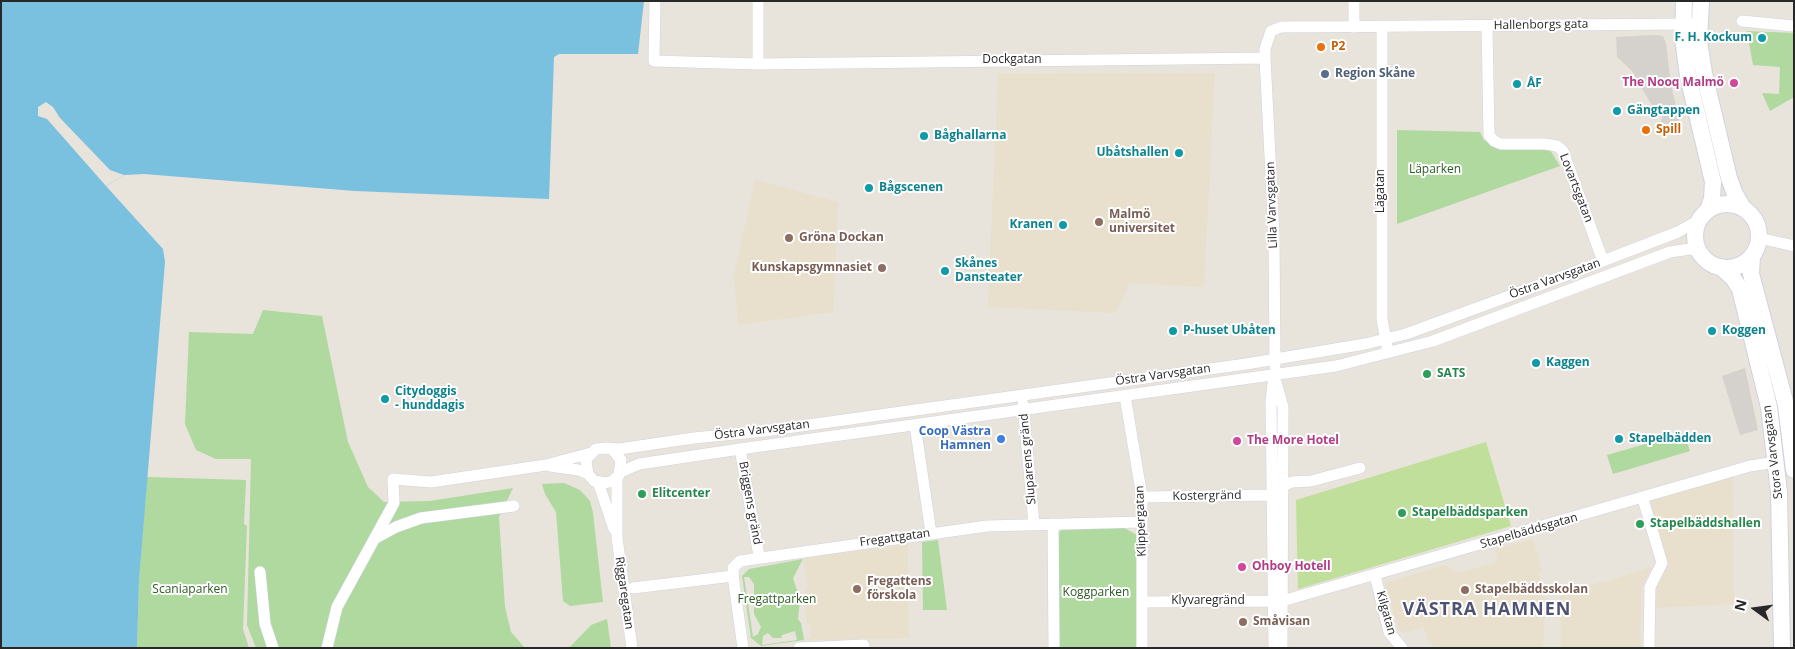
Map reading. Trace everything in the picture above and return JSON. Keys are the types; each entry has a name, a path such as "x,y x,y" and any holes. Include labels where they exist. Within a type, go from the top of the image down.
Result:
{"street":[{"name":"Dockgatan","path":"655,1 654,61 758,64 1265,58"},
{"path":"758,1 758,64"},
{"path":"1354,1 1354,27"},
{"path":"1684,1 1701,58 1735,194 1743,208 1755,220 1760,238 1794,246"},
{"path":"1700,252 1696,238 1712,199 1713,182 1688,76 1691,24 1701,1"},
{"path":"1742,21 1794,26"},
{"name":"Hallenborgs gata","path":"1268,35 1271,31 1281,27 1691,24"},
{"name":"Lovartsgatan","path":"1487,26 1489,135 1494,141 1501,144 1545,144 1557,146 1563,151 1603,261"},
{"name":"Lägatan","path":"1382,27 1380,181 1382,319 1384,340 1389,354"},
{"name":"Lilla Varvsgatan","path":"1268,35 1265,58 1274,235 1275,358 1271,401 1272,495 1282,648"},
{"path":"1704,215 1723,204 1743,208"},
{"name":"Östra Varvsgatan","path":"607,448 619,449 694,438 765,431 1275,358 1384,340 1678,232 1704,215"},
{"name":"Stora Varvsgatan","path":"1760,238 1756,251 1752,256 1751,274 1786,405 1794,470"},
{"name":"Östra Varvsgatan","path":"619,475 639,464 1336,366 1389,354 1464,330 1670,252 1690,249 1700,252"},
{"name":"Stora Varvsgatan","path":"1700,252 1711,263 1721,267 1733,278 1740,289 1769,407 1776,462 1780,520 1782,648"},
{"path":"1721,267 1741,265 1752,256"},
{"name":"Lilla Varvsgatan","path":"1274,375 1282,401 1283,486 1274,648"},
{"name":"Sluparens gränd","path":"1022,395 1034,524"},
{"name":"Klippergatan","path":"1124,396 1142,498 1142,648"},
{"path":"915,426 931,533"},
{"path":"327,648 337,607 394,503 393,479 431,482 546,466 592,453 602,448 607,448 618,454 621,460 619,475 609,483 598,482 588,474 578,470 546,466"},
{"name":"Briggens gränd","path":"740,449 759,556"},
{"path":"588,474 586,462 592,453"},
{"name":"Stapelbäddsgatan","path":"1278,601 1643,499 1750,466 1776,462"},
{"path":"1272,495 1283,486 1292,482 1311,482 1360,468"},
{"name":"Riggaregatan","path":"619,475 617,538 632,648"},
{"name":"Riggaregatan","path":"598,482 617,538"},
{"name":"Kostergränd","path":"1142,498 1272,495"},
{"path":"1643,499 1662,563 1650,587 1648,648"},
{"path":"372,541 396,526 421,518 514,506"},
{"name":"Fregattgatan","path":"733,576 733,568 740,561 759,556 931,533 987,526 1142,522"},
{"path":"1054,524 1054,648"},
{"path":"260,572 265,624 273,648"},
{"name":"Kilgatan","path":"1375,575 1389,632 1402,648"},
{"path":"633,588 733,576 743,648"},
{"name":"Klyvaregränd","path":"1142,602 1278,601"},
{"path":"799,648 864,645"}],"shaded area":[{"path":"1663,36 1666,43 1671,85 1681,128 1667,132 1660,123 1663,116 1654,109 1632,71 1617,57 1616,37"},
{"name":"Malmö universitet","path":"1215,73 1204,287 1130,283 1115,313 988,307 998,74"},
{"name":"Gröna Dockan","path":"755,180 838,202 833,312 738,325 734,275"},
{"path":"1745,368 1758,430 1740,435 1722,376"},
{"path":"1733,475 1734,604 1651,608 1651,594 1661,572 1646,500"},
{"name":"Stapelbäddsskolan","path":"1533,539 1542,572 1538,573 1545,597 1543,648 1435,648 1428,641 1424,627 1405,633 1399,630 1385,583 1446,565 1458,573 1494,563 1497,557 1496,549"},
{"name":"Fregattens förskola","path":"908,544 909,638 804,640 811,638 811,626 807,623 805,594 808,585 803,559"},
{"name":"Stapelbäddsskolan","path":"1652,567 1641,589 1640,648 1561,648 1560,592 1585,584 1586,586 1605,582"}],"green space":[{"path":"1747,31 1794,33 1794,97 1770,111 1762,93 1779,94 1780,67 1753,65"},
{"name":"Läparken","path":"1397,130 1480,132 1484,140 1497,148 1545,148 1550,150 1560,166 1397,224"},
{"path":"263,310 322,316 348,442 368,487 384,502 430,501 513,488 499,517 505,607 511,632 525,648 256,648 247,625 251,459 216,459 196,450 185,424 189,332 253,334"},
{"path":"1684,433 1690,451 1613,474 1607,455"},
{"name":"Stapelbäddsparken","path":"1486,442 1511,526 1298,589 1296,500"},
{"name":"Scaniaparken","path":"147,477 246,480 244,524 247,526 243,629 249,648 137,648 139,581"},
{"path":"564,483 580,490 590,501 603,602 570,606 563,601 556,512 545,494 542,484"},
{"name":"Koggparken","path":"1063,527 1124,528 1137,535 1136,648 1056,648 1056,538"},
{"path":"938,540 947,610 923,610 922,542"},
{"name":"Fregattparken","path":"803,559 793,578 800,599 798,619 801,623 804,640 761,646 751,638 742,576 749,569","holes":["744,577 749,577 754,584 754,614 761,627 758,634 753,637","795,631 797,640 762,645 763,636 768,633 773,638 781,638 782,635"]},
{"path":"607,619 611,648 569,648 591,625"}],"water":[{"path":"1,1 644,1 638,54 559,54 554,57 549,199 355,191 144,174 124,175 106,186 163,249 165,262 139,581 137,648 1,648"}],"pier":[{"path":"46,102 53,107 60,118 110,170 124,175 106,186 47,119 38,116 38,107"}],"place":[{"name":"F. H. Kockum","path":"1762,38"},
{"name":"P2","path":"1321,47"},
{"name":"Region Skåne","path":"1325,74"},
{"name":"The Nooq Malmö","path":"1734,83"},
{"name":"ÅF","path":"1517,84"},
{"name":"Gängtappen","path":"1617,111"},
{"name":"Spill","path":"1646,130"},
{"name":"Båghallarna","path":"924,136"},
{"name":"Ubåtshallen","path":"1179,153"},
{"name":"Bågscenen","path":"869,188"},
{"name":"Malmö universitet","path":"1099,222"},
{"name":"Kranen","path":"1063,225"},
{"name":"Gröna Dockan","path":"789,238"},
{"name":"Kunskapsgymnasiet","path":"882,268"},
{"name":"Skånes Dansteater","path":"945,271"},
{"name":"P-huset Ubåten","path":"1173,331"},
{"name":"Koggen","path":"1712,331"},
{"name":"Kaggen","path":"1536,363"},
{"name":"SATS","path":"1427,374"},
{"name":"Citydoggis - hunddagis","path":"385,399"},
{"name":"Coop Västra Hamnen","path":"1001,439"},
{"name":"Stapelbädden","path":"1619,439"},
{"name":"The More Hotel","path":"1237,441"},
{"name":"Elitcenter","path":"642,494"},
{"name":"Stapelbäddsparken","path":"1402,513"},
{"name":"Stapelbäddshallen","path":"1640,524"},
{"name":"Ohboy Hotell","path":"1242,567"},
{"name":"Fregattens förskola","path":"857,589"},
{"name":"Stapelbäddsskolan","path":"1465,590"},
{"name":"Småvisan","path":"1243,622"}],"district":[{"name":"VÄSTRA HAMNEN","path":"1487,610"}]}
